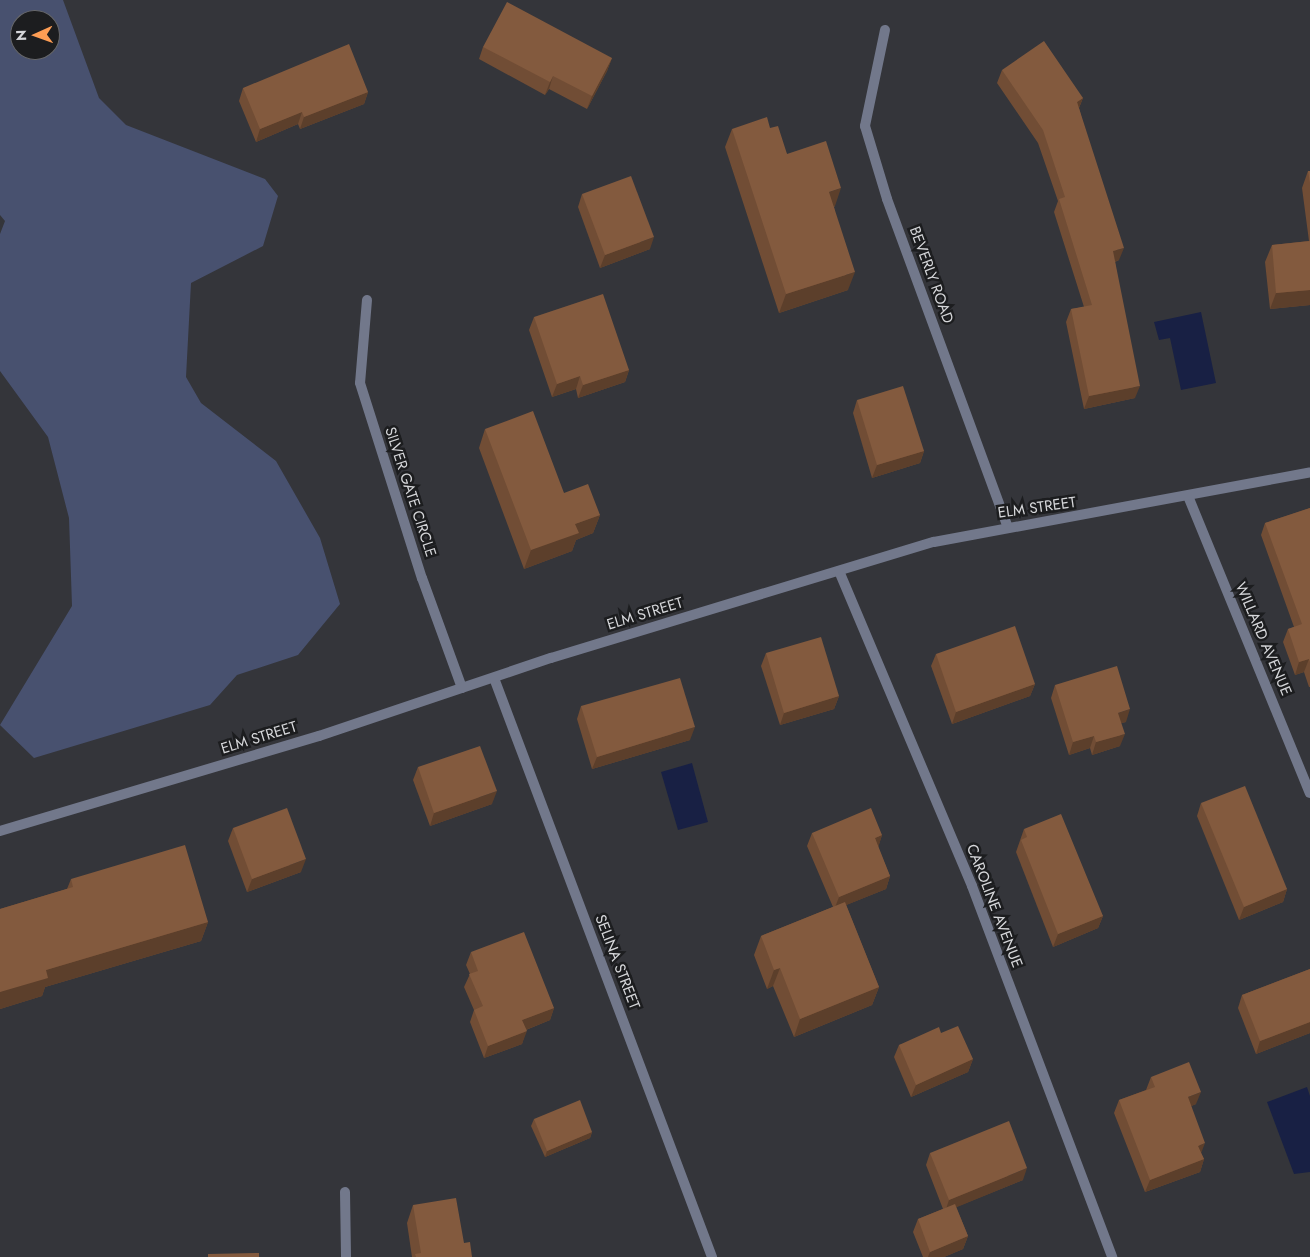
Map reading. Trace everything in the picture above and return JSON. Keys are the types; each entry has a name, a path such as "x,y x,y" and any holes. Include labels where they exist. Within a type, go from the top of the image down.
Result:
{"street":[{"name":"BEVERLY ROAD","path":"885,30 865,126 887,199 1007,526"},
{"name":"SILVER GATE CIRCLE","path":"367,300 360,382 422,578 462,688"},
{"name":"ELM STREET","path":"0,831 319,736 462,688 934,542 1007,526 1084,516 1310,472"},
{"name":"WILLARD AVENUE","path":"1188,496 1310,793"},
{"name":"CAROLINE AVENUE","path":"840,570 972,886 1112,1257"},
{"name":"SELINA STREET","path":"494,678 712,1257"},
{"path":"345,1192 346,1257"}],"shaded area":[{"path":"0,0 63,0 99,98 126,125 265,179 278,196 263,246 191,283 186,377 201,403 276,461 320,538 340,604 298,655 237,675 210,705 34,758 0,725 72,606 69,518 48,437 0,371 0,234 5,221 0,215"},
{"path":"1201,312 1216,383 1181,390 1170,338 1159,340 1154,322"},
{"path":"692,763 708,822 678,830 661,772"},
{"path":"1307,1087 1310,1096 1310,1172 1294,1174 1267,1102"}],"building":[{"path":"507,2 612,58 592,96 553,76 550,82 483,47"},
{"path":"1044,41 1083,98 1077,102 1124,248 1113,251 1140,386 1089,396 1071,309 1092,305 1059,199 1065,197 1043,130 1002,70"},
{"path":"349,44 368,92 304,117 302,112 260,129 243,88"},
{"path":"767,117 770,128 778,126 787,154 826,141 841,188 829,192 855,272 786,294 732,129"},
{"path":"631,176 654,237 605,255 582,194"},
{"path":"1310,241 1310,290 1276,293 1272,245"},
{"path":"603,294 629,370 583,385 580,376 557,384 534,317"},
{"path":"903,386 924,451 877,465 857,400"},
{"path":"533,411 564,493 588,484 600,515 575,524 579,533 531,550 485,429"},
{"path":"1310,508 1310,662 1309,659 1299,662 1288,629 1302,624 1265,523"},
{"path":"1015,626 1035,684 956,712 936,654"},
{"path":"821,637 839,696 784,713 766,653"},
{"path":"1117,666 1130,709 1118,713 1125,734 1096,742 1094,736 1073,742 1055,685"},
{"path":"680,678 695,727 597,757 581,706"},
{"path":"480,746 497,791 434,813 418,767"},
{"path":"1245,786 1287,889 1244,907 1201,803"},
{"path":"287,808 306,859 252,879 233,828"},
{"path":"871,808 882,835 875,838 890,876 839,897 812,833"},
{"path":"1061,814 1103,916 1058,934 1021,840 1027,837 1024,829"},
{"path":"185,845 208,922 46,970 48,978 0,992 0,909 73,887 71,879"},
{"path":"845,902 879,987 800,1019 780,968 774,970 761,936"},
{"path":"524,932 554,1008 522,1020 527,1031 488,1046 474,1010 483,1006 469,974 478,971 471,952"},
{"path":"1310,969 1310,1022 1260,1041 1242,995"},
{"path":"958,1026 973,1059 916,1085 899,1045 939,1027 941,1033"},
{"path":"1189,1062 1201,1092 1188,1097 1205,1143 1198,1146 1204,1159 1150,1180 1119,1100 1155,1087 1151,1077"},
{"path":"580,1100 592,1132 547,1151 534,1119"},
{"path":"1009,1121 1027,1168 949,1200 930,1153"},
{"path":"456,1198 464,1243 470,1242 472,1257 416,1257 415,1254 421,1253 413,1205"},
{"path":"955,1204 968,1236 930,1252 918,1219"},
{"path":"259,1253 259,1257 208,1257 208,1254"}]}
